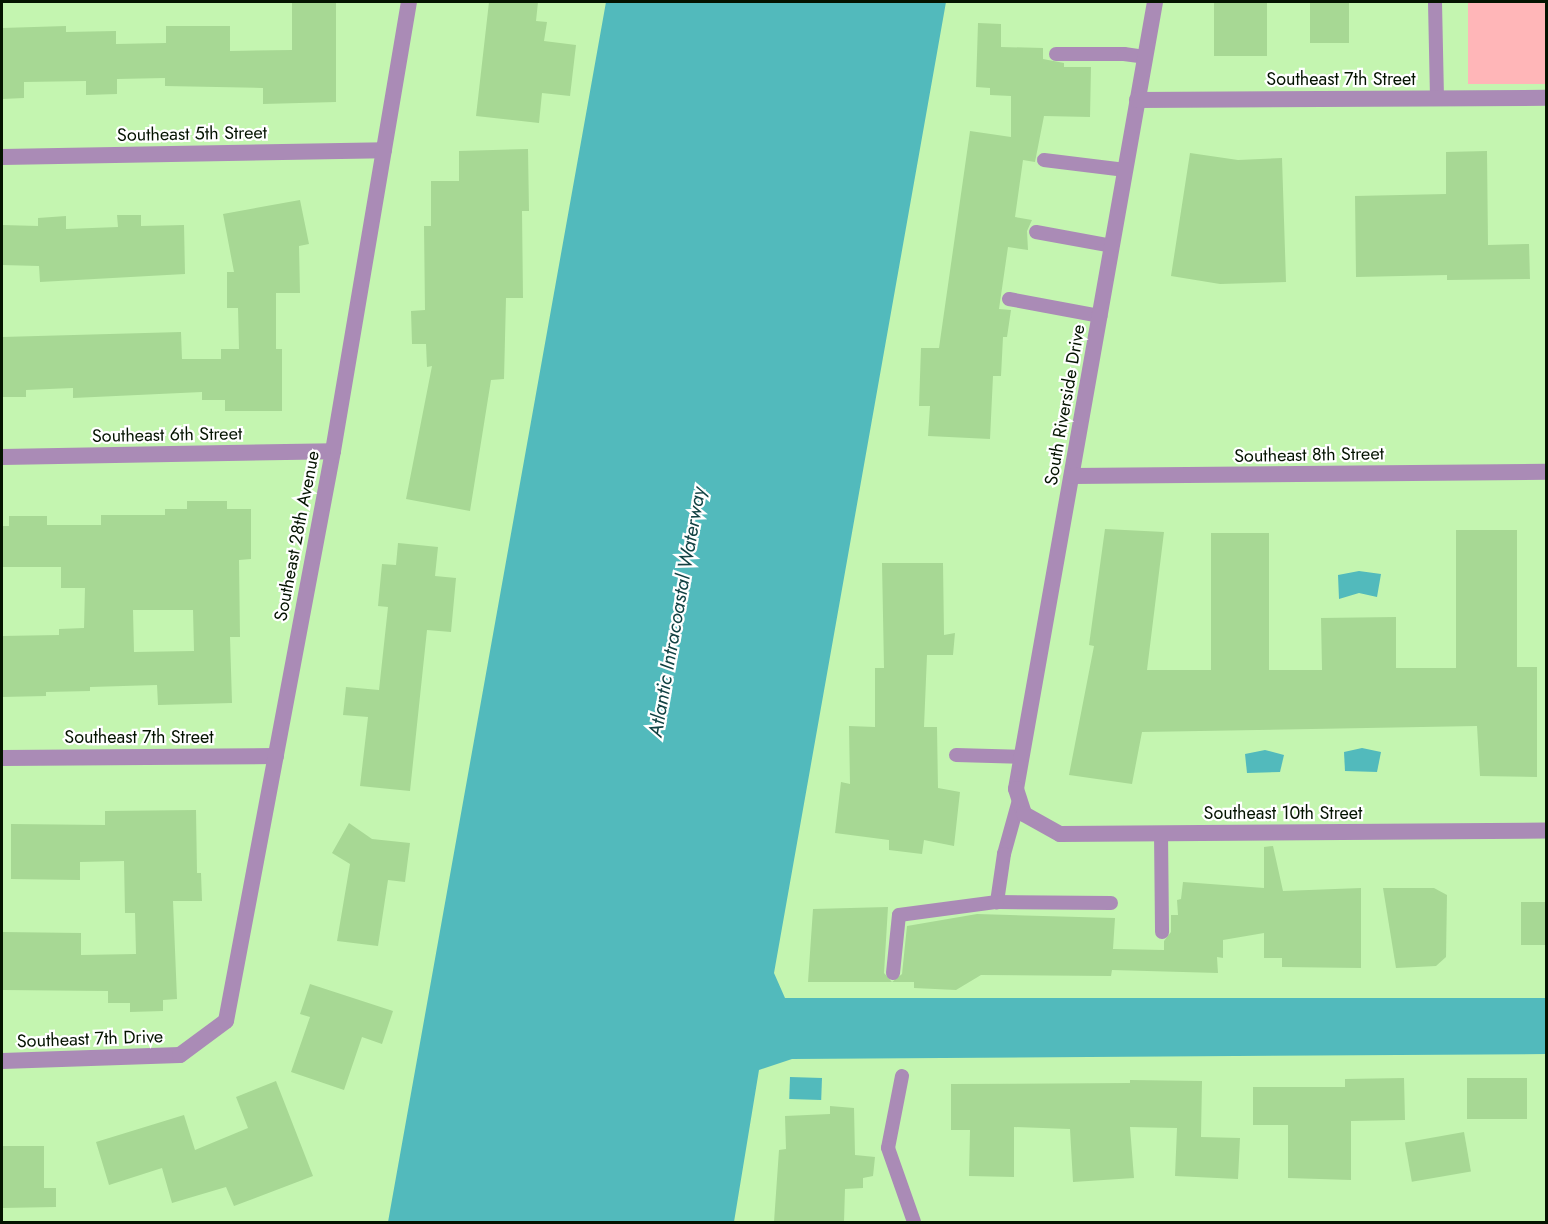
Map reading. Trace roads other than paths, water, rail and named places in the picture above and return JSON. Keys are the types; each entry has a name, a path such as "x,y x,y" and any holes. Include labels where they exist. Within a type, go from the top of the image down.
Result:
{"street":[{"name":"Southeast 28th Avenue","path":"180,1055 226,1021 333,451 409,2"},
{"name":"South Riverside Drive","path":"1022,807 1016,789 1155,2"},
{"name":"Southeast 7th Street","path":"1137,100 1546,98"},
{"name":"Southeast 5th Street","path":"2,157 384,150"},
{"name":"Southeast 6th Street","path":"2,457 333,451"},
{"name":"Southeast 8th Street","path":"1073,476 1546,472"},
{"name":"Southeast 7th Street","path":"2,758 276,756"},
{"name":"Southeast 10th Street","path":"1022,807 1060,834 1546,831"},
{"name":"Southeast 7th Drive","path":"2,1061 180,1055"}],"lane":[{"path":"1435,2 1437,98"},
{"path":"1056,54 1124,54 1145,57"},
{"path":"1044,160 1125,170"},
{"path":"1036,232 1112,246"},
{"path":"1009,299 1100,316"},
{"path":"956,755 1022,757"},
{"path":"997,902 1004,854 1022,807"},
{"path":"1161,833 1162,932"},
{"path":"893,973 899,915 997,902 1111,903"},
{"path":"902,1076 888,1148 914,1222"}],"water":[{"name":"Atlantic Intracoastal Waterway","path":"606,2 946,2 774,973 785,998 1546,998 1546,1054 792,1059 759,1070 734,1222 388,1222"},
{"path":"1359,571 1381,574 1377,597 1359,593 1339,599 1338,575"},
{"path":"1362,748 1381,752 1377,772 1345,771 1344,752"},
{"path":"1265,750 1284,755 1280,772 1247,773 1245,754"},
{"path":"790,1077 822,1078 821,1100 789,1099"}]}
